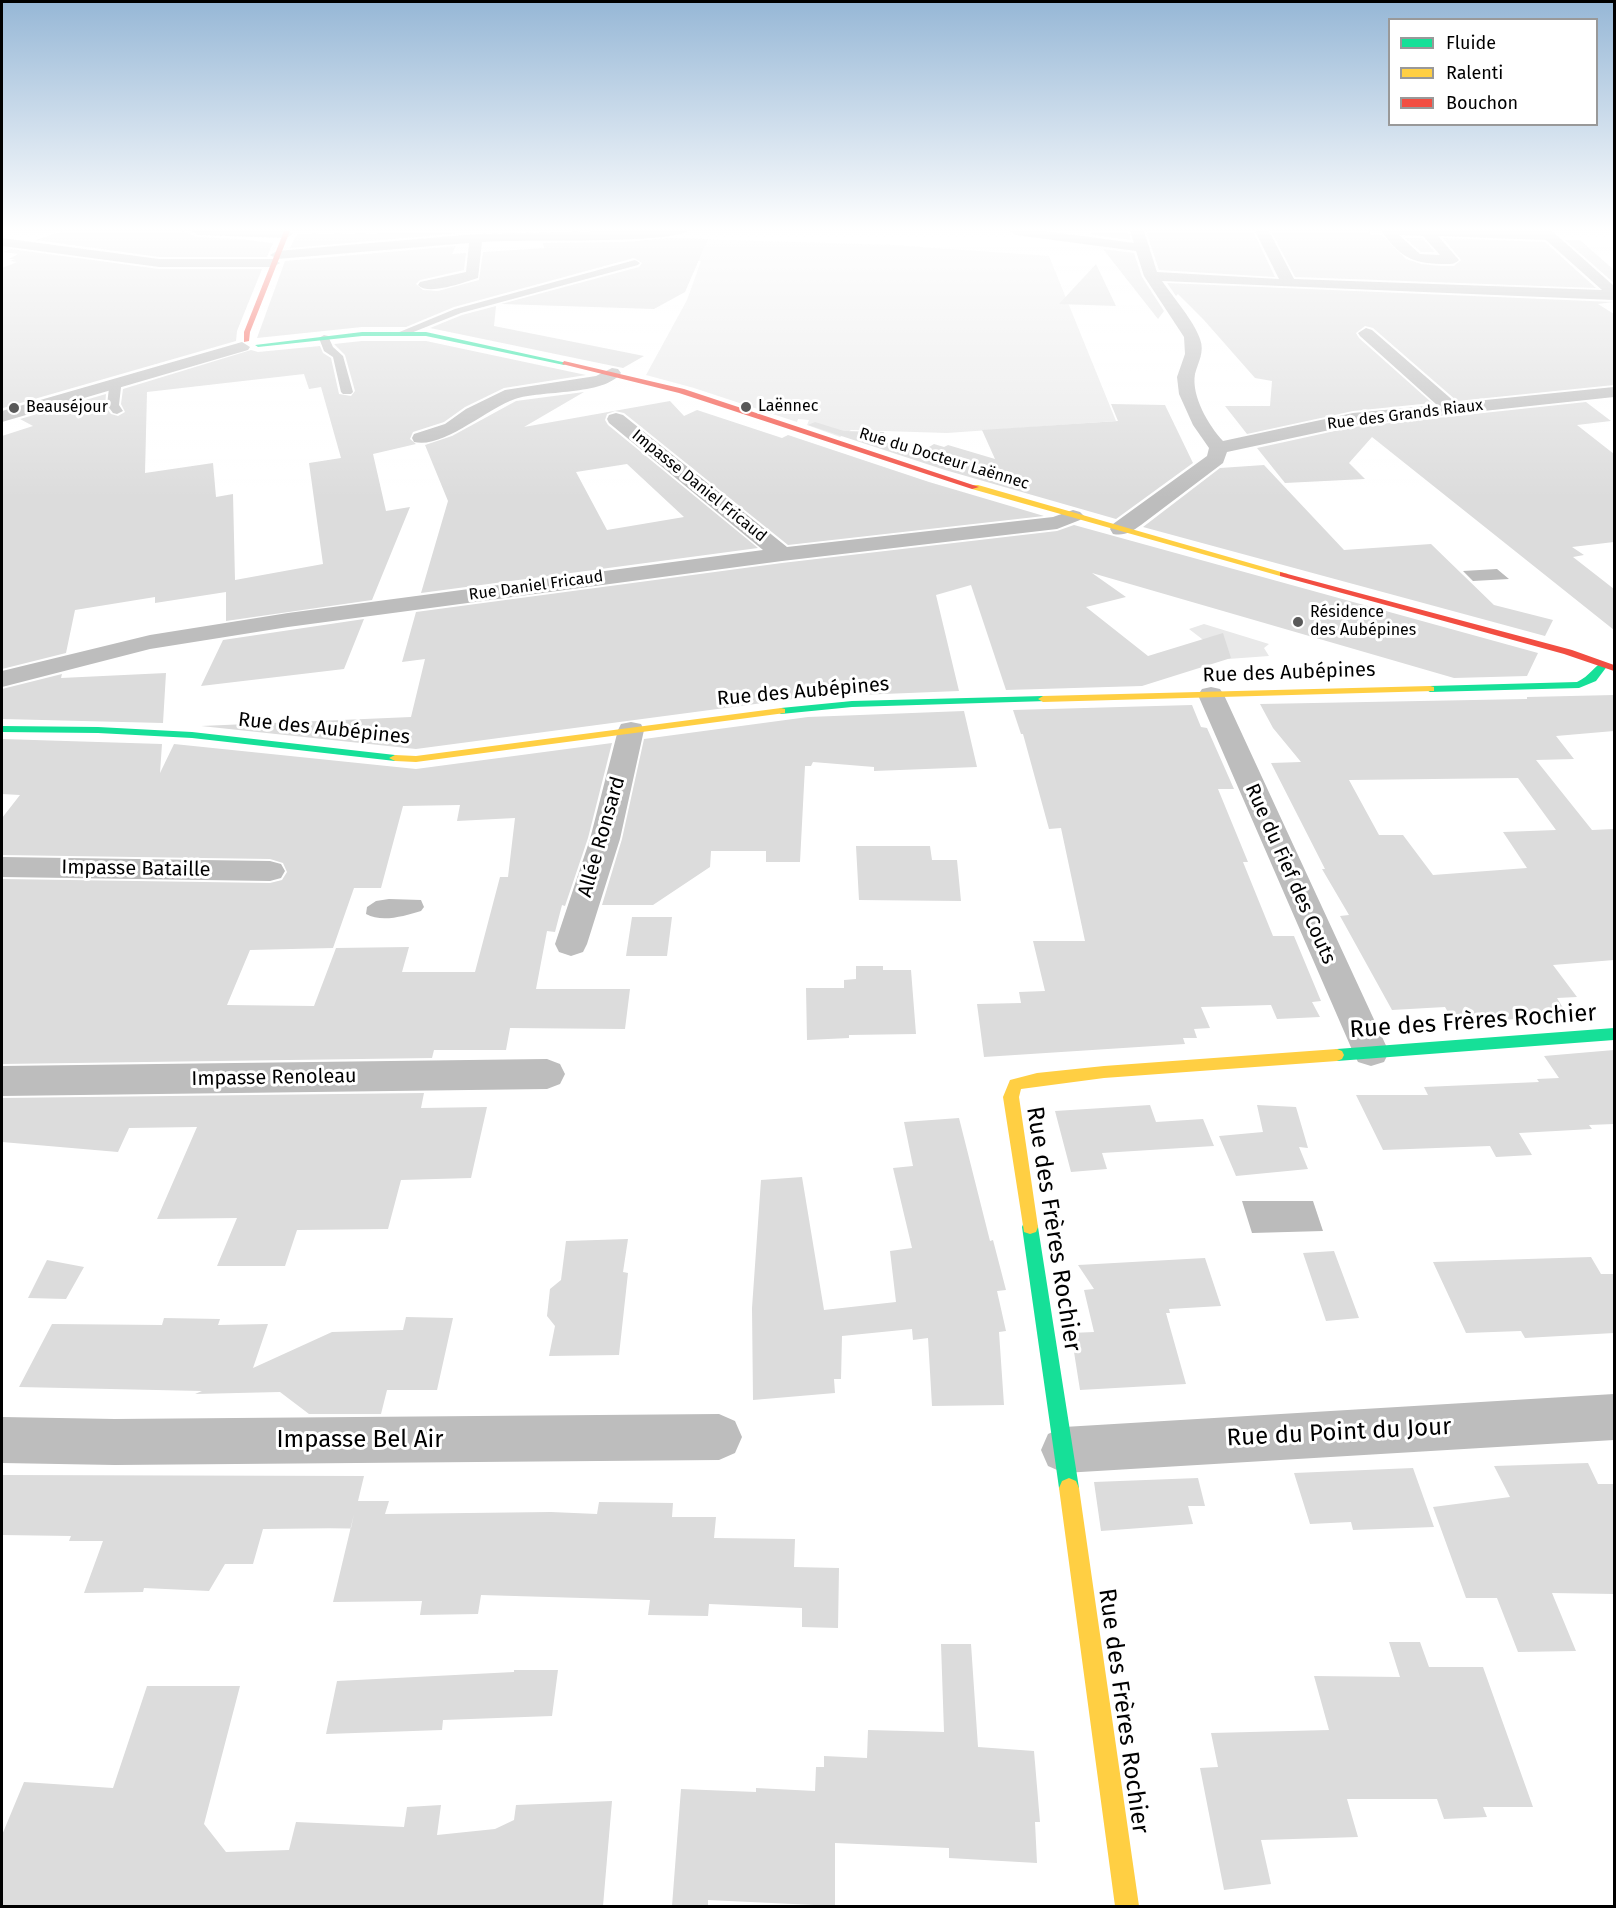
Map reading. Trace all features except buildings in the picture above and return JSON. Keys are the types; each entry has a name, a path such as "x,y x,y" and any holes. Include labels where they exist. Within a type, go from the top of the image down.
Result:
{"street":[{"path":"2,417 249,344 247,332 252,320"},
{"path":"1121,529 1178,487 1190,475 1216,459 1219,447 1210,440 1187,389 1186,376 1195,359 1196,348 1180,320"},
{"name":"Rue du Docteur Laënnec","path":"249,344 402,333 450,338 612,374 681,391 937,476 1073,516 1568,652 1609,667"},
{"path":"1366,333 1452,409"},
{"path":"421,438 452,428 472,413 511,394 601,380 612,374"},
{"name":"Rue des Grands Riaux","path":"1219,447 1258,442 1321,424 1353,418 1614,392"},
{"name":"Impasse Daniel Fricaud","path":"616,419 782,554"},
{"name":"Rue Daniel Fricaud","path":"2,679 150,642 288,620 782,554 1057,523 1073,516"},
{"name":"Rue des Aubépines","path":"2,729 98,730 192,735 408,759 808,707 1579,685 1609,667"},
{"name":"Rue du Fief des Couts","path":"1211,695 1371,1052"},
{"name":"Allée Ronsard","path":"571,944 605,839 631,730"},
{"name":"Impasse Bataille","path":"2,867 270,871"},
{"name":"Rue des Frères Rochier","path":"1127,1906 1064,1450 1011,1097 1015,1084 1037,1079 1104,1072 1614,1034"},
{"name":"Impasse Renoleau","path":"2,1081 547,1074"},
{"name":"Rue du Point du Jour","path":"1064,1450 1614,1417"},
{"name":"Impasse Bel Air","path":"2,1440 115,1442 719,1437"}],"lane":[{"path":"402,333 435,320"},
{"path":"324,338 328,349 338,356 347,392"},
{"path":"112,384 116,387 113,405 117,411"}],"shaded area":[{"path":"676,320 1075,320 1116,421 947,433 851,430 840,437 807,425 809,420 798,419 797,422 694,388 646,375"},
{"path":"1497,569 1509,579 1473,581 1463,571"},
{"path":"1204,624 1269,644 1264,648 1269,656 1228,659 1189,629"},
{"path":"421,900 424,907 421,911 393,918 372,917 366,914 367,907 376,901"},
{"path":"1242,1201 1313,1201 1323,1231 1252,1233"}],"traffic: fast":[{"path":"258,345 362,334 426,334 564,363"},
{"path":"1430,689 1579,685 1592,679 1603,665"},
{"path":"781,711 852,704 1043,699"},
{"path":"2,729 98,730 192,735 395,758"},
{"path":"1337,1055 1614,1034"},
{"path":"1030,1227 1069,1488"}],"traffic: slow":[{"path":"975,487 1283,574"},
{"path":"1043,699 1430,689"},
{"path":"395,758 416,759 781,711"},
{"path":"1030,1227 1011,1097 1015,1084 1037,1079 1104,1072 1337,1055"},
{"path":"1069,1488 1127,1906"}],"traffic: jam":[{"path":"246,341 252,320"},
{"path":"564,363 681,391 975,487"},
{"path":"1283,574 1568,652 1614,668"}],"place":[{"name":"Laënnec","path":"746,407"},
{"name":"Beauséjour","path":"14,408"},
{"name":"Résidence des Aubépines","path":"1298,622"}]}
